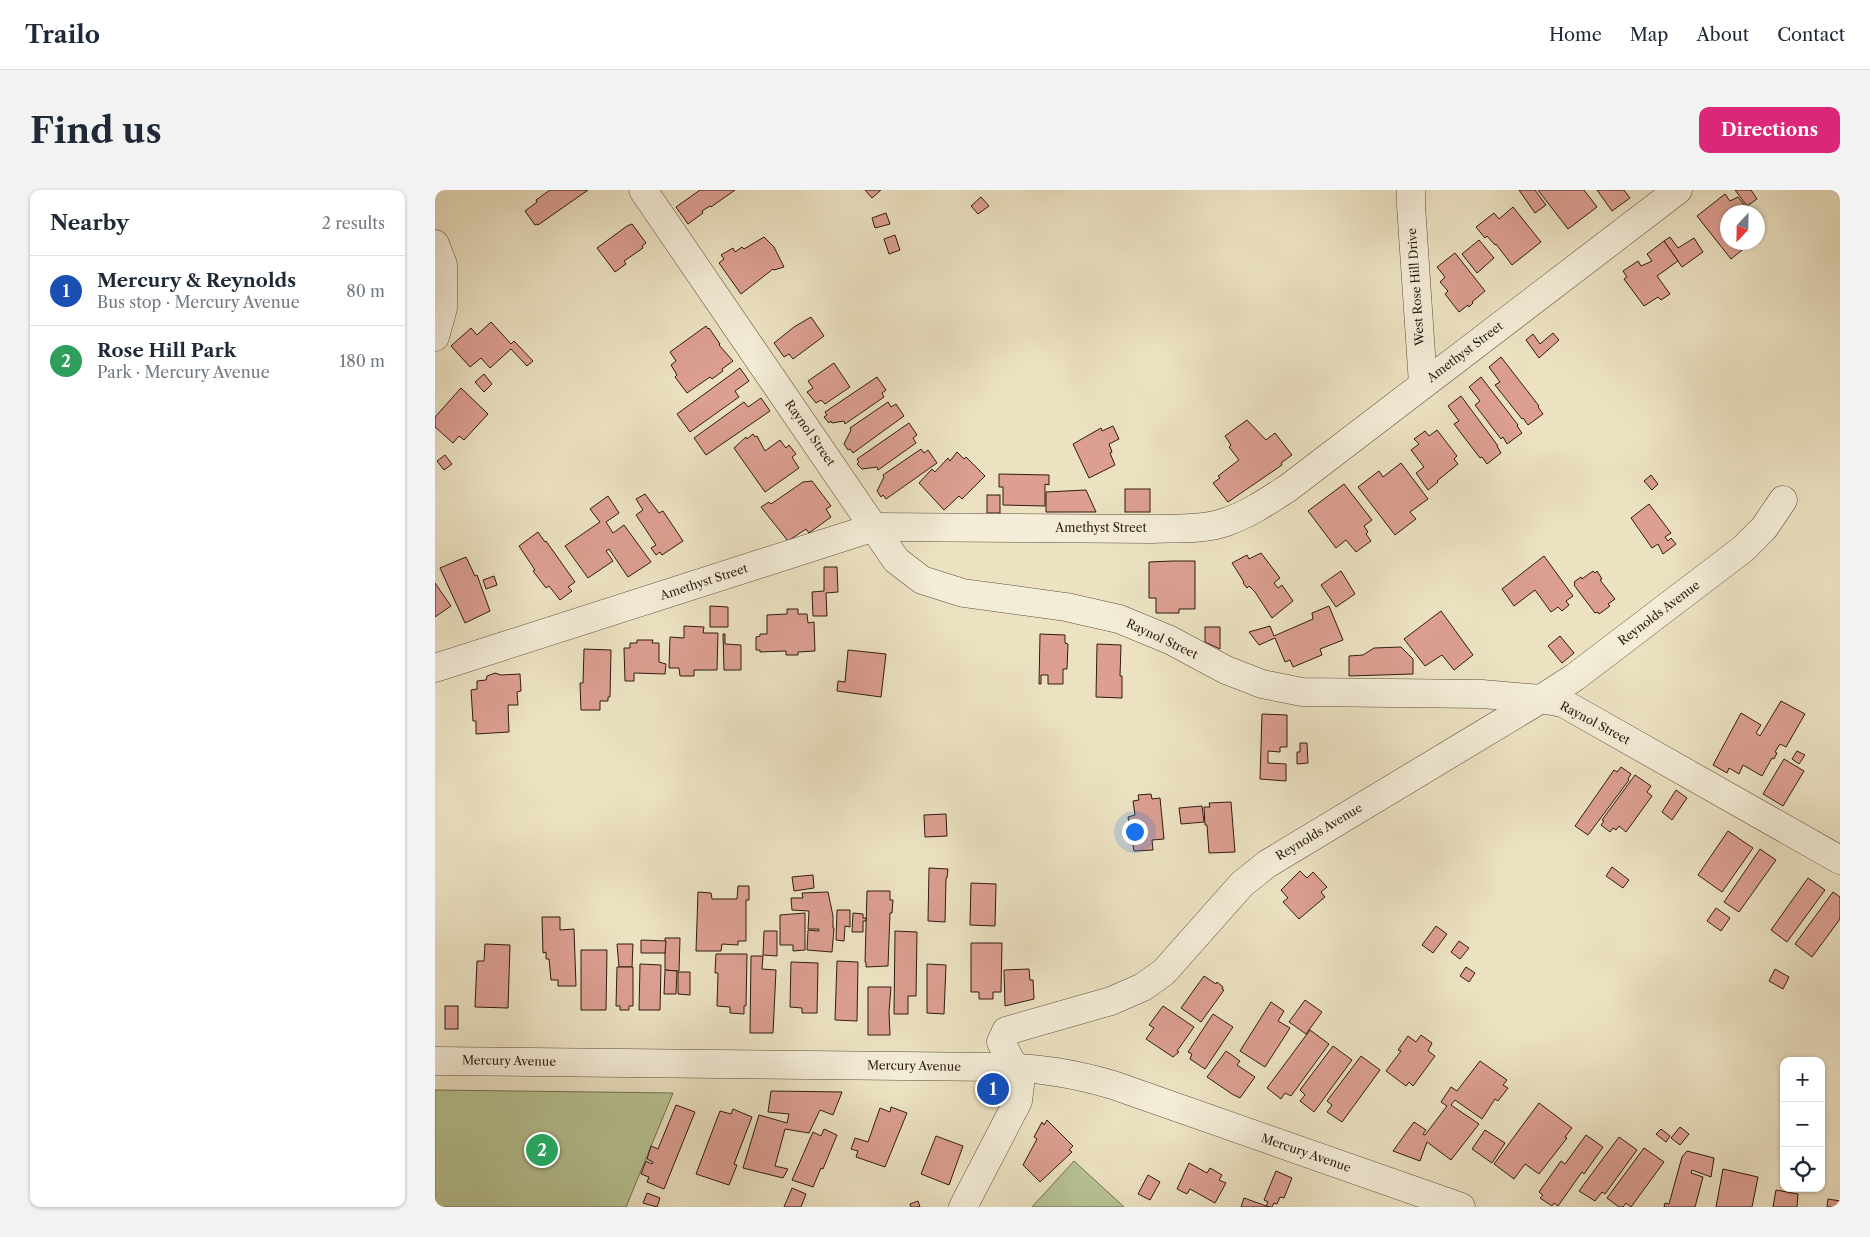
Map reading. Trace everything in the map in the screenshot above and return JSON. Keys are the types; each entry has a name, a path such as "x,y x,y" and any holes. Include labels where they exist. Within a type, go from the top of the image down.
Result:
{"street":[{"name":"Raynol Street","path":"643,190 896,560 922,580 963,593 1066,607 1119,619 1170,640 1226,670 1262,684 1302,692 1481,694 1541,699 1563,703 1840,860"},
{"name":"West Rose Hill Drive","path":"1411,190 1423,384"},
{"name":"Amethyst Street","path":"435,668 875,527 1189,528 1225,522 1258,508 1288,488 1678,190"},
{"path":"435,244 443,264 443,308 435,336"},
{"name":"Reynolds Avenue","path":"963,1207 1018,1101 1020,1085 1014,1067 1001,1042 1006,1031 1111,1001 1143,987 1164,972 1242,884 1267,864 1575,677 1743,549 1764,528 1783,500"},
{"name":"Mercury Avenue","path":"435,1061 1014,1067 1077,1074 1461,1207"}],"green space":[{"path":"435,1090 673,1093 626,1207 435,1207"},
{"path":"1074,1161 1124,1207 1032,1207"}],"building":[{"path":"550,190 588,190 538,225 535,225 525,211"},
{"path":"700,190 735,190 702,211 703,213 688,224 676,207"},
{"path":"865,190 881,190 872,198"},
{"path":"1519,190 1535,190 1546,205 1535,213"},
{"path":"1538,190 1584,190 1597,207 1568,229"},
{"path":"1597,190 1624,190 1630,198 1612,211"},
{"path":"1735,190 1751,190 1757,199 1746,205"},
{"path":"1725,194 1730,201 1738,197 1744,205 1720,205 1720,245 1697,216"},
{"path":"981,197 989,206 978,214 971,206"},
{"path":"1513,207 1541,242 1512,265 1496,244 1487,236 1485,238 1476,227 1494,213 1499,219"},
{"path":"886,213 890,224 875,228 872,218"},
{"path":"632,224 646,243 642,246 643,248 624,261 626,264 615,272 597,248"},
{"path":"895,235 900,250 889,254 884,239"},
{"path":"764,237 774,247 784,267 773,269 741,294 719,263 724,259 721,255 733,248 735,252 742,247 744,249"},
{"path":"1670,237 1678,248 1694,238 1703,252 1682,267 1664,241"},
{"path":"1479,240 1494,258 1477,273 1462,254"},
{"path":"1664,241 1678,261 1657,276 1670,294 1661,300 1658,297 1644,306 1624,279 1627,277 1623,271 1638,261 1641,266 1652,261 1647,254"},
{"path":"1724,250 1742,250 1731,259"},
{"path":"1455,253 1485,291 1469,307 1468,305 1459,312 1445,294 1448,291 1440,282 1445,277 1437,267"},
{"path":"811,317 824,336 793,359 789,354 784,357 774,343 794,327"},
{"path":"491,322 511,344 514,341 533,361 527,366 511,349 490,368 481,358 470,367 451,346 471,328 477,335"},
{"path":"706,326 733,361 712,379 710,377 687,393 675,377 677,375 671,365 676,361 670,352"},
{"path":"1553,333 1559,340 1539,358 1526,340 1533,334 1540,344"},
{"path":"1501,357 1539,406 1543,414 1528,425 1495,385 1500,382 1489,367"},
{"path":"834,363 850,387 825,404 821,400 816,403 807,392 813,388 808,381"},
{"path":"740,368 749,381 735,391 739,397 690,432 677,414"},
{"path":"484,374 492,384 484,392 475,382"},
{"path":"877,377 886,390 882,393 884,397 845,424 844,421 832,423 831,421 829,423 824,417 827,415 825,412"},
{"path":"1481,377 1522,433 1507,444 1475,405 1480,401 1469,387"},
{"path":"461,388 488,414 464,440 459,436 453,443 435,427 435,417"},
{"path":"1461,396 1498,446 1501,453 1487,464 1482,457 1480,458 1454,424 1459,421 1448,406"},
{"path":"761,398 770,411 706,455 694,438 744,402 748,407"},
{"path":"888,402 891,407 896,404 904,416 853,453 850,449 848,450 844,444 851,430 850,428"},
{"path":"1247,420 1266,440 1275,433 1292,455 1281,463 1282,465 1228,502 1213,483 1220,478 1218,476 1239,460 1229,447 1231,445 1225,436"},
{"path":"909,423 917,435 913,438 916,443 878,470 877,467 862,469 857,464 859,462 857,459"},
{"path":"1113,426 1119,439 1109,444 1112,452 1110,453 1115,465 1089,478 1073,444 1101,428 1102,431"},
{"path":"1437,430 1457,456 1454,459 1458,464 1428,490 1416,473 1424,467 1411,450 1419,444 1414,439 1425,431 1429,436"},
{"path":"753,434 755,437 757,436 765,451 780,440 786,448 789,445 796,454 792,457 799,468 765,492 734,448 746,437 747,439"},
{"path":"921,449 924,453 928,450 937,463 886,499 883,495 881,497 877,491 884,477 883,475"},
{"path":"957,452 964,459 966,457 985,476 962,499 959,496 944,510 919,483 932,469 935,472 948,458 950,461"},
{"path":"445,455 452,464 444,470 437,461"},
{"path":"1401,463 1428,499 1410,512 1416,519 1395,535 1358,487 1379,471 1383,477"},
{"path":"999,474 1049,475 1049,485 1045,484 1045,506 1003,505 1003,487 999,487"},
{"path":"1651,475 1658,484 1652,490 1644,481"},
{"path":"812,481 831,506 826,509 831,517 809,533 806,529 788,541 761,507 769,502 771,504 803,482"},
{"path":"1344,484 1372,520 1364,526 1368,532 1366,534 1371,541 1356,552 1346,540 1336,548 1308,511"},
{"path":"1125,489 1150,489 1150,512 1125,512"},
{"path":"1086,490 1096,512 1046,512 1046,492"},
{"path":"645,494 659,513 663,511 683,541 662,555 660,552 656,555 651,548 656,545 636,515 643,510 636,499"},
{"path":"987,495 1000,495 1000,513 987,513"},
{"path":"608,496 619,513 606,522 613,533 624,525 651,562 628,577 609,549 606,551 613,561 588,578 565,546 600,522 590,509"},
{"path":"1649,504 1671,533 1665,537 1668,541 1671,538 1676,544 1663,554 1658,544 1652,548 1631,518"},
{"path":"538,532 575,582 568,587 572,591 560,600 549,586 546,588 533,571 535,570 519,546"},
{"path":"1261,553 1280,578 1274,583 1278,588 1282,585 1293,601 1272,618 1255,592 1249,586 1247,588 1243,583 1232,563 1247,555 1249,559"},
{"path":"1544,556 1573,596 1566,601 1569,605 1562,611 1558,607 1551,612 1535,590 1514,606 1502,589"},
{"path":"466,557 475,576 477,575 490,611 465,623 440,568"},
{"path":"1195,561 1195,609 1179,609 1179,613 1156,613 1156,598 1149,598 1149,562"},
{"path":"824,567 837,567 838,592 826,593 827,616 813,616 812,592 824,591"},
{"path":"1341,571 1355,594 1336,607 1321,585"},
{"path":"1593,571 1595,573 1597,571 1602,579 1600,580 1615,599 1608,604 1610,606 1599,614 1598,612 1595,613 1574,585 1574,582"},
{"path":"494,576 497,585 486,589 483,580"},
{"path":"435,583 451,606 435,617"},
{"path":"710,606 728,607 728,627 710,627"},
{"path":"1329,606 1343,640 1320,649 1322,655 1293,667 1290,660 1285,662 1275,638 1259,645 1249,632 1270,626 1274,636 1313,619 1312,613"},
{"path":"787,609 798,609 798,614 807,614 808,623 814,622 815,651 798,652 798,655 786,655 786,651 760,652 760,650 756,650 756,637 760,636 760,634 767,634 767,615 787,614"},
{"path":"1441,611 1473,655 1454,670 1442,655 1425,666 1404,639"},
{"path":"684,626 704,627 703,633 718,633 717,670 694,670 694,676 680,676 679,668 669,668 670,637 684,638"},
{"path":"1205,627 1220,627 1220,649 1205,642"},
{"path":"723,634 725,634 725,644 741,645 741,670 724,670"},
{"path":"1040,634 1065,635 1065,643 1068,644 1067,669 1063,669 1063,684 1048,684 1048,675 1041,675 1041,684 1039,684"},
{"path":"1560,636 1574,653 1562,663 1548,646"},
{"path":"637,640 653,640 652,643 659,643 659,662 666,664 665,674 634,673 634,681 625,681 624,648 630,648 630,643 637,643"},
{"path":"1097,644 1121,645 1120,676 1122,676 1122,698 1096,697"},
{"path":"1401,647 1413,659 1413,674 1349,676 1349,656 1363,655 1374,648"},
{"path":"584,649 611,650 610,697 608,697 608,701 600,701 600,710 581,710 580,683 583,683"},
{"path":"848,650 886,654 881,697 837,691 838,681 845,682"},
{"path":"495,673 501,675 520,674 521,691 517,692 518,705 508,705 509,732 476,734 476,721 473,721 471,690 477,689 477,681 486,680 487,676"},
{"path":"1781,701 1805,714 1786,747 1780,744 1775,752 1777,753 1774,759 1772,758 1762,776 1743,765 1739,774 1729,768 1727,773 1713,765 1741,713 1761,725 1756,733 1760,736"},
{"path":"1262,714 1287,715 1287,747 1280,747 1280,752 1268,751 1268,763 1286,764 1286,781 1260,779"},
{"path":"1300,743 1307,743 1308,763 1297,764 1297,752 1300,752"},
{"path":"1797,751 1805,755 1799,764 1792,759"},
{"path":"1784,759 1804,771 1783,806 1763,794"},
{"path":"1621,767 1631,774 1629,780 1588,835 1575,826 1614,770 1617,772"},
{"path":"1635,775 1651,786 1647,792 1652,796 1626,832 1619,826 1616,830 1613,828 1610,832 1601,825 1604,821 1602,820"},
{"path":"1676,790 1687,798 1672,820 1662,812"},
{"path":"1151,794 1152,799 1160,798 1164,839 1152,840 1153,850 1134,851 1128,817 1135,815 1133,801 1139,800 1138,795"},
{"path":"1231,802 1235,852 1209,853 1204,807 1210,807 1209,803"},
{"path":"1202,806 1204,822 1181,824 1179,808"},
{"path":"946,814 947,836 925,837 924,815"},
{"path":"1728,831 1753,848 1722,892 1698,875"},
{"path":"1760,849 1776,860 1739,912 1724,902"},
{"path":"1612,867 1629,880 1623,888 1606,876"},
{"path":"929,868 948,869 945,922 928,921"},
{"path":"1300,871 1307,878 1313,872 1327,887 1321,892 1325,897 1299,919 1283,902 1288,898 1281,890"},
{"path":"813,875 814,888 794,891 792,877"},
{"path":"1808,878 1825,890 1787,942 1771,930"},
{"path":"971,883 996,884 995,926 970,925"},
{"path":"738,886 749,886 749,900 746,900 746,941 738,941 738,945 722,944 721,951 696,951 698,892 711,893 712,899 737,899"},
{"path":"867,891 890,891 890,900 893,900 892,913 890,913 888,966 866,967"},
{"path":"828,892 834,928 832,952 807,950 808,930 819,931 819,929 808,929 809,911 792,910 791,898 803,898 802,893"},
{"path":"1833,892 1840,897 1840,919 1812,957 1795,944"},
{"path":"1716,908 1730,918 1721,931 1707,921"},
{"path":"837,910 850,910 850,927 845,926 844,941 836,940"},
{"path":"805,913 805,950 793,951 793,945 780,945 780,915"},
{"path":"853,913 863,914 863,918 866,918 866,921 863,921 863,932 852,932"},
{"path":"542,917 560,917 560,930 574,929 576,986 558,986 558,980 551,980 549,959 546,959 546,952 543,953"},
{"path":"1436,926 1447,934 1433,953 1422,945"},
{"path":"764,931 777,931 777,956 763,955"},
{"path":"895,931 917,932 916,996 908,996 908,1014 894,1014"},
{"path":"665,938 680,938 679,971 665,970"},
{"path":"641,940 666,941 665,953 641,953"},
{"path":"1459,941 1469,948 1460,959 1451,952"},
{"path":"971,943 1002,943 1001,992 993,992 993,999 979,999 979,992 971,992"},
{"path":"485,944 510,945 508,1008 475,1007 477,961 484,961"},
{"path":"617,944 633,944 632,967 619,967"},
{"path":"581,950 607,950 606,1010 581,1010"},
{"path":"716,954 747,954 746,1006 744,1006 744,1014 730,1013 730,1007 717,1006 718,973 715,973"},
{"path":"751,956 763,956 762,969 776,970 773,1033 750,1033"},
{"path":"837,961 858,962 857,1021 835,1020"},
{"path":"791,962 818,963 817,1013 802,1013 802,1008 790,1007"},
{"path":"640,964 661,965 660,1010 639,1010"},
{"path":"927,964 946,965 944,1014 927,1013"},
{"path":"617,967 633,967 633,1006 629,1006 629,1010 620,1010 620,1006 616,1006"},
{"path":"1466,967 1475,973 1469,982 1460,976"},
{"path":"1029,969 1030,980 1033,980 1034,999 1005,1006 1004,970"},
{"path":"1775,969 1789,977 1783,989 1769,981"},
{"path":"665,970 677,971 676,994 664,994"},
{"path":"678,972 690,972 690,995 678,994"},
{"path":"1204,976 1216,984 1217,982 1224,990 1201,1022 1181,1008"},
{"path":"868,987 891,987 890,1035 868,1035"},
{"path":"1305,1000 1322,1012 1306,1034 1289,1022"},
{"path":"1271,1002 1284,1011 1278,1021 1290,1028 1265,1067 1240,1051"},
{"path":"445,1006 458,1006 458,1029 445,1029"},
{"path":"1163,1006 1194,1027 1177,1051 1179,1052 1173,1057 1146,1039 1154,1028 1149,1025"},
{"path":"1213,1014 1233,1027 1205,1069 1190,1059 1192,1054 1188,1052"},
{"path":"1310,1030 1329,1044 1291,1096 1285,1093 1281,1099 1267,1088"},
{"path":"1421,1035 1432,1043 1428,1051 1435,1056 1413,1086 1409,1082 1406,1086 1386,1071 1401,1051 1398,1050 1408,1036 1416,1042"},
{"path":"1333,1046 1352,1060 1314,1112 1300,1101 1305,1095 1300,1090"},
{"path":"1226,1051 1240,1061 1237,1065 1255,1077 1240,1098 1207,1077"},
{"path":"1361,1056 1380,1070 1342,1122 1327,1112 1332,1105 1327,1101"},
{"path":"1480,1061 1507,1080 1503,1085 1508,1088 1498,1101 1495,1099 1482,1119 1455,1100 1451,1105 1479,1124 1451,1160 1427,1142 1420,1161 1393,1151 1414,1122 1426,1130 1423,1134 1425,1135 1447,1106 1441,1102 1451,1087 1457,1091"},
{"path":"771,1091 842,1092 833,1115 820,1110 809,1133 785,1129 775,1166 788,1169 783,1178 743,1168 759,1115 787,1123 789,1114 768,1112"},
{"path":"1539,1103 1572,1128 1565,1137 1567,1138 1539,1174 1525,1164 1514,1179 1494,1164"},
{"path":"676,1105 695,1112 664,1189 647,1182 649,1177 641,1174 646,1161 652,1164 653,1162 647,1159 651,1146 658,1149"},
{"path":"891,1107 907,1113 885,1167 856,1157 858,1151 851,1149 855,1138 868,1142 880,1108 890,1112"},
{"path":"733,1109 752,1117 734,1164 737,1165 729,1185 696,1174 720,1111 731,1114"},
{"path":"1047,1120 1073,1146 1069,1150 1072,1152 1040,1182 1023,1165 1037,1139 1034,1137 1042,1122 1044,1125"},
{"path":"1680,1127 1689,1134 1680,1145 1671,1138"},
{"path":"824,1129 837,1135 823,1169 821,1168 813,1187 792,1180 813,1132 821,1136"},
{"path":"1661,1129 1670,1136 1666,1142 1656,1134"},
{"path":"1485,1130 1505,1143 1492,1163 1472,1149"},
{"path":"1586,1135 1603,1147 1584,1174 1582,1172 1558,1206 1554,1203 1552,1206 1540,1198 1543,1195 1539,1192 1561,1161 1565,1164"},
{"path":"936,1136 963,1146 949,1185 921,1174"},
{"path":"1619,1137 1637,1150 1605,1194 1602,1192 1595,1201 1579,1191"},
{"path":"1644,1148 1664,1162 1631,1207 1626,1203 1623,1207 1619,1207 1607,1198"},
{"path":"1687,1151 1714,1158 1711,1177 1692,1170 1691,1173 1703,1177 1695,1207 1664,1207 1665,1203 1669,1204 1682,1157"},
{"path":"1189,1163 1207,1173 1210,1168 1222,1175 1219,1180 1226,1183 1215,1203 1190,1189 1187,1194 1177,1189"},
{"path":"1723,1169 1758,1177 1752,1207 1716,1207"},
{"path":"1276,1171 1292,1178 1284,1198 1280,1197 1277,1204 1274,1203 1270,1207 1266,1206 1268,1202 1264,1200"},
{"path":"1148,1175 1160,1182 1150,1200 1138,1194"},
{"path":"792,1188 806,1194 801,1207 784,1207"},
{"path":"1776,1190 1798,1194 1797,1207 1773,1207"},
{"path":"647,1193 660,1198 657,1207 643,1203"},
{"path":"1244,1198 1269,1207 1241,1207"},
{"path":"1828,1199 1840,1201 1840,1207 1827,1207"},
{"path":"918,1201 920,1207 911,1207 910,1204"}],"place":[{"name":"Mercury & Reynolds","path":"993,1089"},
{"name":"Rose Hill Park","path":"542,1150"}]}
